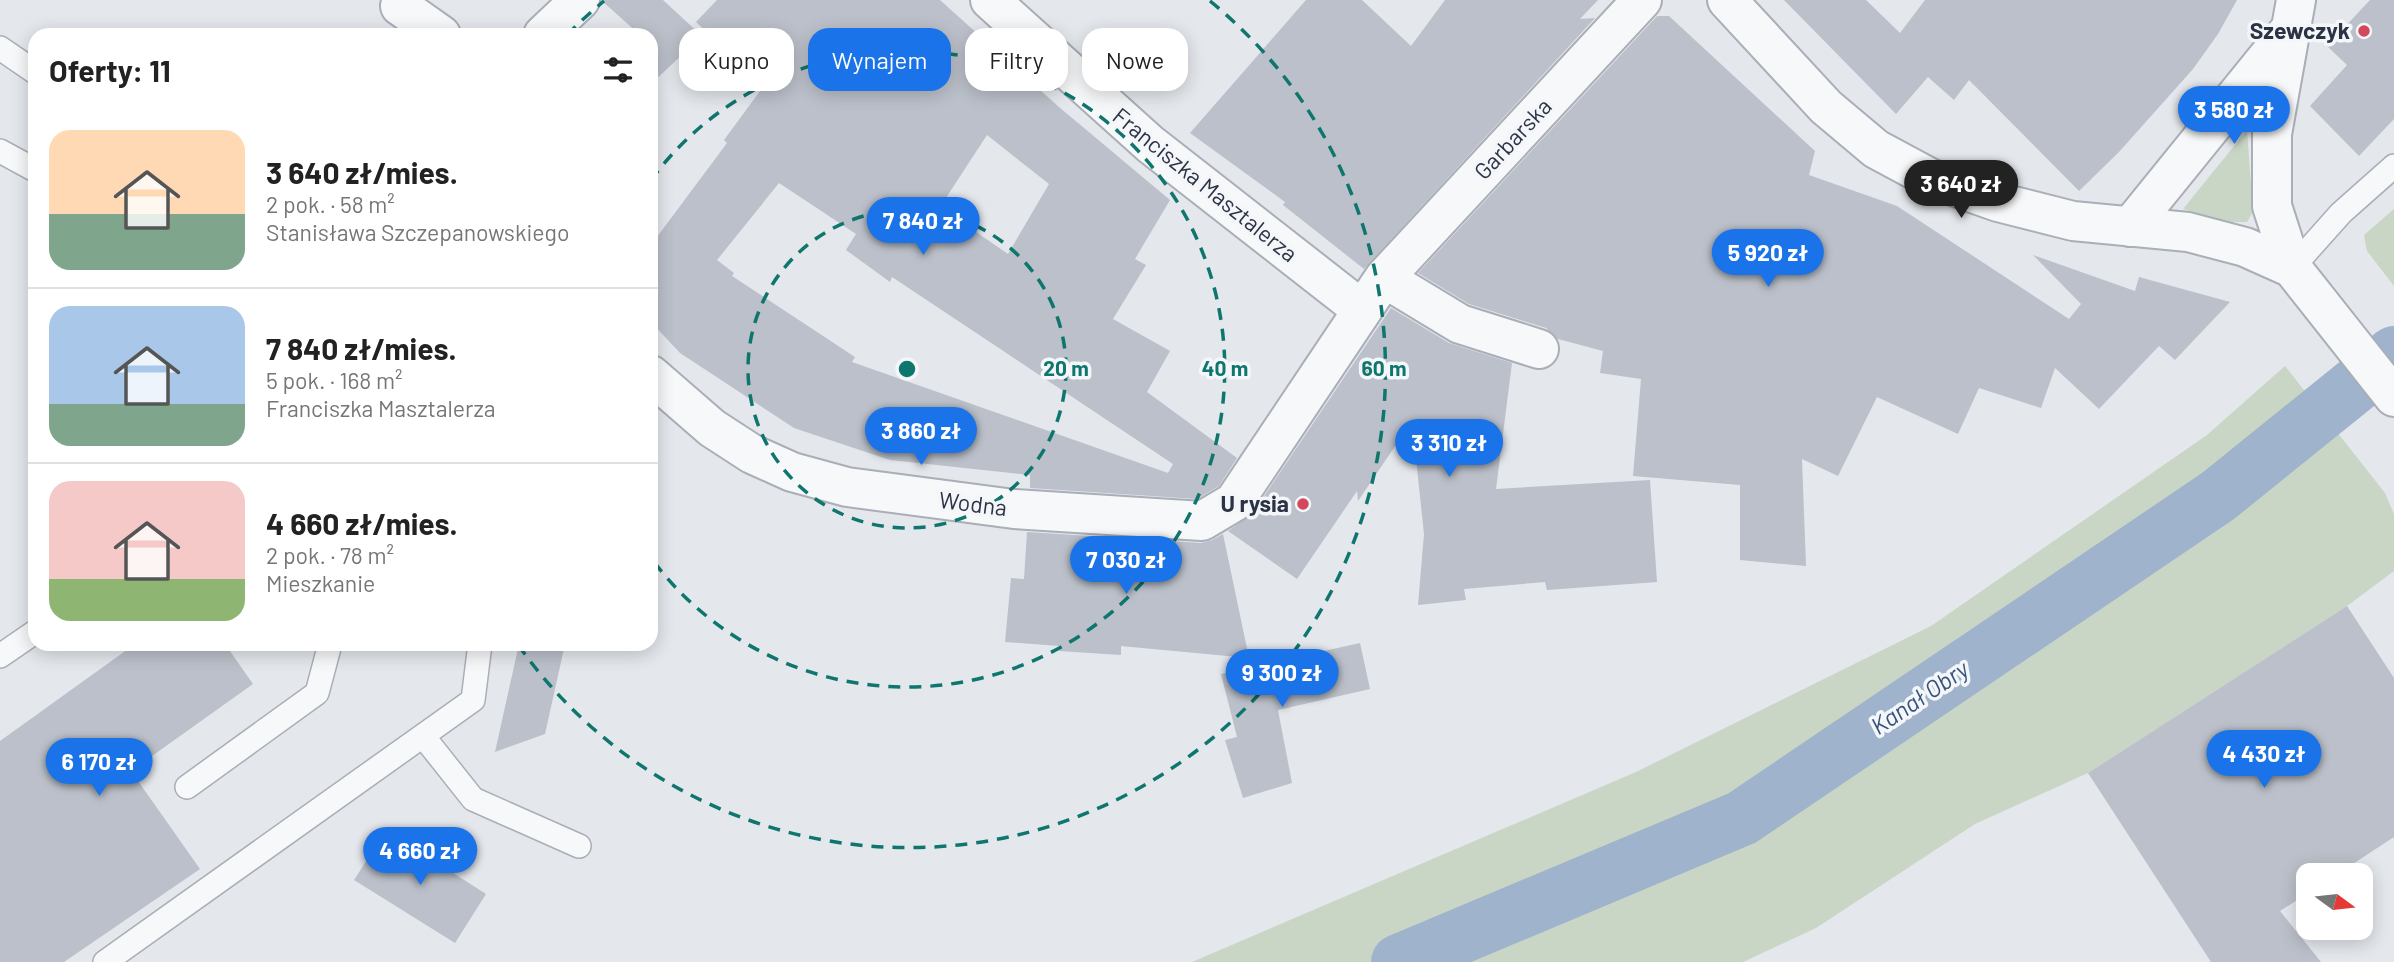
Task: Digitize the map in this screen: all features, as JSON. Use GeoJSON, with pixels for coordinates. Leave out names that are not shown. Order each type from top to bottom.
{"type":"FeatureCollection","features":[{"type":"Feature","properties":{"kind":"street"},"geometry":{"type":"LineString","coordinates":[[550,28],[580,0]]}},
{"type":"Feature","properties":{"kind":"street","name":"Franciszka Masztalerza"},"geometry":{"type":"LineString","coordinates":[[990,0],[1150,145],[1361,309]]}},
{"type":"Feature","properties":{"kind":"street","name":"Garbarska"},"geometry":{"type":"LineString","coordinates":[[1202,521],[1234,502],[1384,278],[1642,0]]}},
{"type":"Feature","properties":{"kind":"street"},"geometry":{"type":"LineString","coordinates":[[1727,0],[1826,107],[1875,149],[1930,178],[1998,202],[2073,221],[2188,232],[2245,247],[2302,280]]}},
{"type":"Feature","properties":{"kind":"street"},"geometry":{"type":"LineString","coordinates":[[2130,227],[2293,14],[2317,0]]}},
{"type":"Feature","properties":{"kind":"street"},"geometry":{"type":"LineString","coordinates":[[400,14],[427,28]]}},
{"type":"Feature","properties":{"kind":"street"},"geometry":{"type":"LineString","coordinates":[[2293,14],[2272,134],[2272,206],[2302,280],[2394,397]]}},
{"type":"Feature","properties":{"kind":"street"},"geometry":{"type":"LineString","coordinates":[[1384,278],[1461,324],[1539,349]]}},
{"type":"Feature","properties":{"kind":"street","name":"Wodna"},"geometry":{"type":"LineString","coordinates":[[658,381],[712,428],[752,454],[792,472],[847,487],[1014,509],[1202,521]]}},
{"type":"Feature","properties":{"kind":"lane"},"geometry":{"type":"LineString","coordinates":[[0,48],[28,67]]}},
{"type":"Feature","properties":{"kind":"lane"},"geometry":{"type":"LineString","coordinates":[[0,150],[28,166]]}},
{"type":"Feature","properties":{"kind":"lane"},"geometry":{"type":"LineString","coordinates":[[2302,280],[2341,213],[2394,166]]}},
{"type":"Feature","properties":{"kind":"lane"},"geometry":{"type":"LineString","coordinates":[[0,656],[28,637]]}},
{"type":"Feature","properties":{"kind":"lane"},"geometry":{"type":"LineString","coordinates":[[187,787],[317,693],[328,651]]}},
{"type":"Feature","properties":{"kind":"lane"},"geometry":{"type":"LineString","coordinates":[[106,962],[473,700],[477,651]]}},
{"type":"Feature","properties":{"kind":"lane"},"geometry":{"type":"LineString","coordinates":[[423,736],[472,799],[579,846]]}},
{"type":"Feature","properties":{"kind":"green space"},"geometry":{"type":"Polygon","coordinates":[[[2247,130],[2253,212],[2247,222],[2230,222],[2183,209],[2247,130]]]}},
{"type":"Feature","properties":{"kind":"green space"},"geometry":{"type":"Polygon","coordinates":[[[2394,209],[2394,286],[2367,251],[2364,235],[2394,209]]]}},
{"type":"Feature","properties":{"kind":"green space"},"geometry":{"type":"Polygon","coordinates":[[[2285,366],[2385,493],[2394,514],[2394,571],[2347,606],[2088,773],[1975,824],[1816,928],[1743,962],[1192,962],[1636,772],[1931,626],[2207,435],[2285,366]]]}},
{"type":"Feature","properties":{"kind":"building"},"geometry":{"type":"Polygon","coordinates":[[[601,0],[663,0],[693,28],[679,28],[679,58],[658,77],[658,28],[632,28],[601,0]]]}},
{"type":"Feature","properties":{"kind":"building"},"geometry":{"type":"Polygon","coordinates":[[[717,0],[940,0],[971,28],[965,28],[965,91],[1041,91],[1170,200],[1135,259],[1146,265],[1113,319],[1170,351],[1147,392],[1237,458],[1219,486],[1197,499],[1030,488],[1030,475],[890,460],[794,428],[680,353],[658,329],[658,236],[727,143],[724,140],[760,91],[794,91],[794,28],[702,28],[696,22],[717,0]],[[987,135],[940,207],[1008,254],[1049,184],[987,135]],[[779,183],[717,260],[734,273],[732,276],[855,357],[852,362],[1168,473],[1173,464],[892,277],[890,282],[846,250],[856,234],[779,183]]]}},
{"type":"Feature","properties":{"kind":"building"},"geometry":{"type":"Polygon","coordinates":[[[1306,0],[1362,0],[1411,46],[1445,0],[1598,0],[1580,19],[1595,18],[1364,269],[1283,205],[1285,202],[1190,133],[1306,0]]]}},
{"type":"Feature","properties":{"kind":"building"},"geometry":{"type":"Polygon","coordinates":[[[1784,0],[1866,0],[1900,33],[1925,0],[2237,0],[2218,34],[2193,69],[2119,152],[2079,191],[1969,80],[1954,100],[1928,77],[1896,114],[1784,0]]]}},
{"type":"Feature","properties":{"kind":"building"},"geometry":{"type":"Polygon","coordinates":[[[2370,0],[2394,0],[2394,119],[2359,156],[2310,106],[2347,65],[2327,46],[2370,0]]]}},
{"type":"Feature","properties":{"kind":"building"},"geometry":{"type":"Polygon","coordinates":[[[1657,16],[1669,16],[1815,151],[1809,175],[1897,206],[2069,319],[2081,304],[2033,255],[2135,291],[2139,277],[2230,302],[2175,360],[2159,346],[2099,409],[2055,368],[2041,408],[1979,388],[1958,434],[1877,397],[1838,476],[1802,459],[1806,566],[1740,560],[1740,485],[1633,476],[1641,379],[1600,373],[1603,351],[1558,339],[1546,328],[1469,304],[1418,273],[1657,16]]]}},
{"type":"Feature","properties":{"kind":"building"},"geometry":{"type":"Polygon","coordinates":[[[1391,308],[1449,343],[1512,363],[1496,489],[1650,480],[1657,582],[1547,590],[1545,582],[1464,589],[1466,600],[1418,605],[1424,534],[1412,421],[1358,501],[1357,491],[1297,579],[1228,531],[1252,514],[1391,308]]]}},
{"type":"Feature","properties":{"kind":"building"},"geometry":{"type":"Polygon","coordinates":[[[1027,532],[1201,543],[1223,534],[1249,658],[1121,646],[1121,655],[1059,651],[1059,646],[1005,642],[1011,578],[1024,579],[1027,532]]]}},
{"type":"Feature","properties":{"kind":"building"},"geometry":{"type":"Polygon","coordinates":[[[2347,606],[2394,678],[2394,837],[2354,863],[2296,863],[2296,901],[2280,911],[2296,931],[2296,940],[2303,940],[2321,962],[2211,962],[2088,773],[2347,606]]]}},
{"type":"Feature","properties":{"kind":"building"},"geometry":{"type":"Polygon","coordinates":[[[1360,643],[1370,689],[1278,710],[1292,783],[1243,798],[1225,740],[1237,737],[1221,674],[1360,643]]]}},
{"type":"Feature","properties":{"kind":"building"},"geometry":{"type":"Polygon","coordinates":[[[125,651],[230,651],[253,684],[131,771],[200,869],[64,962],[0,962],[0,741],[125,651]]]}},
{"type":"Feature","properties":{"kind":"building"},"geometry":{"type":"Polygon","coordinates":[[[517,651],[563,651],[545,734],[495,752],[517,651]]]}},
{"type":"Feature","properties":{"kind":"building"},"geometry":{"type":"Polygon","coordinates":[[[386,830],[486,894],[455,943],[354,880],[386,830]]]}},
{"type":"Feature","properties":{"kind":"waterway","name":"Kanał Obry"},"geometry":{"type":"LineString","coordinates":[[1399,962],[1742,818],[2218,496],[2394,354]]}},
{"type":"Feature","properties":{"kind":"place","name":"Szewczyk"},"geometry":{"type":"Point","coordinates":[2364,31]}},
{"type":"Feature","properties":{"kind":"place","name":"U rysia"},"geometry":{"type":"Point","coordinates":[1303,504]}}]}
